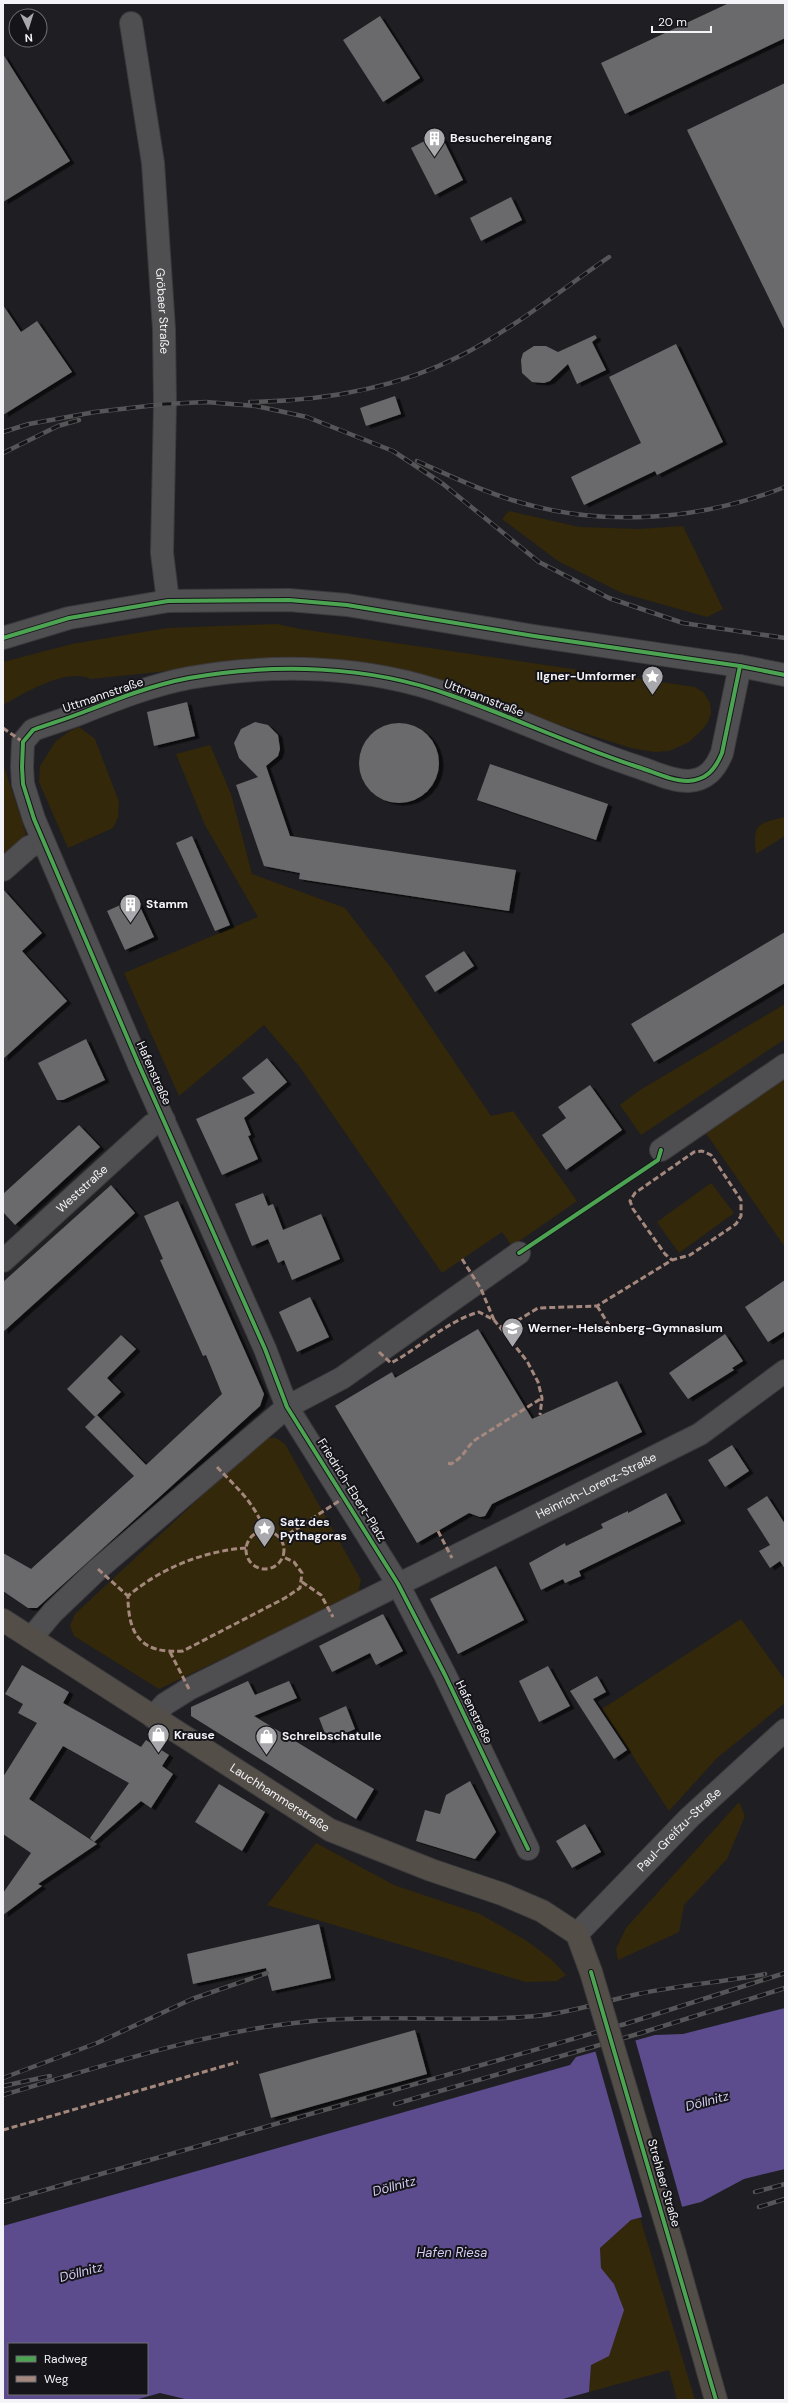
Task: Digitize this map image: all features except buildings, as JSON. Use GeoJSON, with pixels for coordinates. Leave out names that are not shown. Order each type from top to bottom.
{"type":"FeatureCollection","features":[{"type":"Feature","properties":{"kind":"main road","name":"Lauchhammerstraße"},"geometry":{"type":"LineString","coordinates":[[3,1620],[330,1830],[424,1867],[509,1897],[542,1911],[577,1934]]}},
{"type":"Feature","properties":{"kind":"main road","name":"Strehlaer Straße"},"geometry":{"type":"LineString","coordinates":[[577,1934],[591,1972],[675,2254],[716,2400]]}},
{"type":"Feature","properties":{"kind":"street","name":"Gröbaer Straße"},"geometry":{"type":"LineString","coordinates":[[131,23],[153,164],[163,321],[165,404],[162,553],[168,601]]}},
{"type":"Feature","properties":{"kind":"street"},"geometry":{"type":"LineString","coordinates":[[3,638],[68,618],[168,601],[290,600],[347,605],[541,637],[785,674]]}},
{"type":"Feature","properties":{"kind":"street","name":"Uttmannstraße"},"geometry":{"type":"LineString","coordinates":[[23,742],[33,730],[51,723],[127,695],[189,678],[284,669],[335,671],[384,677],[449,694],[627,764],[686,781],[704,777],[717,765],[722,753],[740,666]]}},
{"type":"Feature","properties":{"kind":"street","name":"Hafenstraße"},"geometry":{"type":"LineString","coordinates":[[23,742],[23,784],[43,841],[264,1350],[287,1407]]}},
{"type":"Feature","properties":{"kind":"street"},"geometry":{"type":"LineString","coordinates":[[3,870],[29,847],[43,841]]}},
{"type":"Feature","properties":{"kind":"street"},"geometry":{"type":"LineString","coordinates":[[661,1150],[785,1065]]}},
{"type":"Feature","properties":{"kind":"street","name":"Weststraße"},"geometry":{"type":"LineString","coordinates":[[3,1261],[152,1125],[164,1120]]}},
{"type":"Feature","properties":{"kind":"street"},"geometry":{"type":"LineString","coordinates":[[31,1638],[53,1612],[98,1569],[287,1407],[342,1378],[519,1253]]}},
{"type":"Feature","properties":{"kind":"street","name":"Heinrich-Lorenz-Straße"},"geometry":{"type":"LineString","coordinates":[[398,1584],[700,1434],[785,1371]]}},
{"type":"Feature","properties":{"kind":"street","name":"Friedrich-Ebert-Platz"},"geometry":{"type":"LineString","coordinates":[[287,1407],[398,1584]]}},
{"type":"Feature","properties":{"kind":"street"},"geometry":{"type":"LineString","coordinates":[[153,1717],[165,1704],[189,1689],[398,1584]]}},
{"type":"Feature","properties":{"kind":"street","name":"Hafenstraße"},"geometry":{"type":"LineString","coordinates":[[398,1584],[445,1675],[528,1849]]}},
{"type":"Feature","properties":{"kind":"street","name":"Paul-Greifzu-Straße"},"geometry":{"type":"LineString","coordinates":[[577,1934],[689,1818],[785,1730]]}},
{"type":"Feature","properties":{"kind":"shaded area"},"geometry":{"type":"Polygon","coordinates":[[[509,511],[579,527],[639,529],[683,526],[723,609],[707,617],[622,593],[558,561],[502,519],[509,511]]]}},
{"type":"Feature","properties":{"kind":"shaded area"},"geometry":{"type":"Polygon","coordinates":[[[277,624],[300,629],[695,687],[704,693],[710,703],[711,713],[708,722],[703,729],[689,742],[669,751],[654,752],[631,748],[528,715],[461,690],[196,668],[91,679],[81,676],[70,676],[34,688],[3,705],[3,662],[72,644],[167,628],[277,624]]]}},
{"type":"Feature","properties":{"kind":"shaded area"},"geometry":{"type":"Polygon","coordinates":[[[79,727],[95,739],[119,802],[118,817],[113,828],[68,848],[39,782],[40,766],[56,741],[70,731],[79,727]]]}},
{"type":"Feature","properties":{"kind":"shaded area"},"geometry":{"type":"Polygon","coordinates":[[[210,745],[231,794],[252,874],[345,908],[391,968],[491,1116],[513,1111],[577,1201],[512,1246],[502,1232],[442,1273],[300,1067],[264,1025],[179,1096],[124,973],[258,917],[205,825],[176,754],[210,745]]]}},
{"type":"Feature","properties":{"kind":"shaded area"},"geometry":{"type":"Polygon","coordinates":[[[3,764],[26,833],[20,845],[3,856],[3,764]]]}},
{"type":"Feature","properties":{"kind":"shaded area"},"geometry":{"type":"Polygon","coordinates":[[[785,817],[785,836],[756,854],[755,837],[758,827],[762,824],[785,817]]]}},
{"type":"Feature","properties":{"kind":"shaded area"},"geometry":{"type":"Polygon","coordinates":[[[785,1004],[785,1039],[641,1135],[620,1105],[640,1090],[785,1004]]]}},
{"type":"Feature","properties":{"kind":"shaded area"},"geometry":{"type":"Polygon","coordinates":[[[785,1075],[785,1247],[705,1132],[785,1075]]]}},
{"type":"Feature","properties":{"kind":"shaded area"},"geometry":{"type":"Polygon","coordinates":[[[711,1183],[734,1213],[679,1253],[657,1222],[711,1183]]]}},
{"type":"Feature","properties":{"kind":"shaded area"},"geometry":{"type":"Polygon","coordinates":[[[264,1438],[276,1438],[285,1444],[361,1580],[358,1594],[159,1689],[74,1636],[70,1626],[75,1614],[264,1438]]]}},
{"type":"Feature","properties":{"kind":"shaded area"},"geometry":{"type":"Polygon","coordinates":[[[741,1619],[785,1680],[785,1703],[717,1758],[669,1811],[602,1709],[741,1619]]]}},
{"type":"Feature","properties":{"kind":"shaded area"},"geometry":{"type":"Polygon","coordinates":[[[739,1802],[745,1816],[727,1859],[684,1905],[679,1932],[618,1960],[616,1949],[626,1928],[739,1802]]]}},
{"type":"Feature","properties":{"kind":"shaded area"},"geometry":{"type":"Polygon","coordinates":[[[316,1843],[394,1885],[480,1914],[527,1941],[551,1959],[566,1975],[557,1981],[526,1982],[267,1905],[316,1843]]]}},
{"type":"Feature","properties":{"kind":"shaded area"},"geometry":{"type":"Polygon","coordinates":[[[640,2218],[695,2400],[677,2400],[669,2370],[589,2392],[591,2365],[614,2284],[601,2268],[600,2248],[631,2220],[640,2218]]]}},
{"type":"Feature","properties":{"kind":"water","name":"Hafen Riesa"},"geometry":{"type":"Polygon","coordinates":[[[785,2008],[785,2169],[744,2179],[701,2202],[631,2220],[600,2248],[601,2268],[614,2284],[624,2310],[609,2356],[591,2365],[589,2392],[559,2400],[189,2400],[160,2393],[135,2400],[3,2400],[3,2226],[570,2065],[576,2057],[655,2035],[683,2034],[785,2008]]]}},
{"type":"Feature","properties":{"kind":"pier"},"geometry":{"type":"Polygon","coordinates":[[[635,2039],[683,2210],[643,2220],[595,2050],[635,2039]]]}},
{"type":"Feature","properties":{"kind":"railway"},"geometry":{"type":"LineString","coordinates":[[250,402],[304,399],[358,391],[410,377],[435,367],[460,356],[499,334],[609,257]]}},
{"type":"Feature","properties":{"kind":"railway"},"geometry":{"type":"LineString","coordinates":[[3,432],[29,424],[95,412],[165,404],[206,402],[256,406],[307,417],[393,451],[443,484],[539,562],[609,598],[683,623],[785,638]]}},
{"type":"Feature","properties":{"kind":"railway"},"geometry":{"type":"LineString","coordinates":[[3,453],[58,426],[79,420]]}},
{"type":"Feature","properties":{"kind":"railway"},"geometry":{"type":"LineString","coordinates":[[417,461],[476,487],[512,500],[545,509],[580,515],[649,517],[684,513],[718,507],[785,487]]}},
{"type":"Feature","properties":{"kind":"railway"},"geometry":{"type":"LineString","coordinates":[[3,2078],[97,2043],[192,1999],[267,1973]]}},
{"type":"Feature","properties":{"kind":"railway"},"geometry":{"type":"LineString","coordinates":[[3,2202],[625,2024],[785,1973]]}},
{"type":"Feature","properties":{"kind":"railway"},"geometry":{"type":"LineString","coordinates":[[3,2095],[157,2050],[235,2032],[313,2021],[341,2019],[480,2019],[536,2016],[575,2010],[654,1991],[765,1974]]}},
{"type":"Feature","properties":{"kind":"railway"},"geometry":{"type":"LineString","coordinates":[[395,2104],[641,2033],[785,1988]]}},
{"type":"Feature","properties":{"kind":"railway"},"geometry":{"type":"LineString","coordinates":[[3,2086],[50,2076]]}},
{"type":"Feature","properties":{"kind":"railway"},"geometry":{"type":"LineString","coordinates":[[755,2192],[785,2184]]}},
{"type":"Feature","properties":{"kind":"railway"},"geometry":{"type":"LineString","coordinates":[[759,2207],[785,2199]]}},
{"type":"Feature","properties":{"kind":"marked path"},"geometry":{"type":"LineString","coordinates":[[3,728],[23,742]]}},
{"type":"Feature","properties":{"kind":"marked path"},"geometry":{"type":"LineString","coordinates":[[500,1327],[515,1322],[538,1308],[597,1306],[672,1260],[690,1255],[736,1224],[741,1216],[741,1200],[711,1155],[702,1151],[694,1152],[635,1193],[630,1201],[633,1209],[665,1254],[672,1260]]}},
{"type":"Feature","properties":{"kind":"marked path"},"geometry":{"type":"LineString","coordinates":[[462,1259],[481,1289],[494,1320]]}},
{"type":"Feature","properties":{"kind":"marked path"},"geometry":{"type":"LineString","coordinates":[[597,1306],[609,1325]]}},
{"type":"Feature","properties":{"kind":"marked path"},"geometry":{"type":"LineString","coordinates":[[379,1352],[391,1363],[445,1328],[467,1316],[479,1312],[494,1320],[527,1361],[538,1382],[542,1398],[540,1415]]}},
{"type":"Feature","properties":{"kind":"marked path"},"geometry":{"type":"LineString","coordinates":[[448,1463],[451,1464],[462,1456],[475,1440],[542,1398]]}},
{"type":"Feature","properties":{"kind":"marked path"},"geometry":{"type":"LineString","coordinates":[[217,1467],[251,1504],[261,1522],[264,1531]]}},
{"type":"Feature","properties":{"kind":"marked path"},"geometry":{"type":"LineString","coordinates":[[281,1539],[345,1497]]}},
{"type":"Feature","properties":{"kind":"marked path"},"geometry":{"type":"LineString","coordinates":[[261,1531],[269,1531],[279,1536],[283,1543],[284,1550],[283,1557],[279,1564],[269,1569],[261,1569],[251,1564],[249,1561],[246,1554],[246,1546],[251,1536],[254,1534],[261,1531]]}},
{"type":"Feature","properties":{"kind":"marked path"},"geometry":{"type":"LineString","coordinates":[[438,1531],[452,1558]]}},
{"type":"Feature","properties":{"kind":"marked path"},"geometry":{"type":"LineString","coordinates":[[246,1548],[198,1557],[168,1569],[154,1577],[128,1596],[131,1622],[140,1640],[157,1649],[183,1651],[285,1598],[300,1588],[302,1573],[294,1562],[283,1557]]}},
{"type":"Feature","properties":{"kind":"marked path"},"geometry":{"type":"LineString","coordinates":[[98,1569],[128,1596]]}},
{"type":"Feature","properties":{"kind":"marked path"},"geometry":{"type":"LineString","coordinates":[[302,1582],[321,1595],[333,1617]]}},
{"type":"Feature","properties":{"kind":"marked path"},"geometry":{"type":"LineString","coordinates":[[170,1652],[189,1689]]}},
{"type":"Feature","properties":{"kind":"marked path"},"geometry":{"type":"LineString","coordinates":[[3,2130],[238,2062]]}},
{"type":"Feature","properties":{"kind":"cycle path"},"geometry":{"type":"LineString","coordinates":[[3,638],[69,618],[168,601],[289,600],[347,605],[534,636],[740,666],[785,675]]}},
{"type":"Feature","properties":{"kind":"cycle path"},"geometry":{"type":"LineString","coordinates":[[528,1849],[445,1675],[398,1584],[287,1407],[265,1349],[139,1065],[34,819],[23,784],[23,742],[33,730],[162,684],[221,673],[254,670],[321,670],[354,672],[419,685],[474,704],[614,759],[669,778],[688,781],[700,779],[709,773],[722,753],[740,666]]}},
{"type":"Feature","properties":{"kind":"cycle path"},"geometry":{"type":"LineString","coordinates":[[519,1253],[658,1160],[661,1150]]}},
{"type":"Feature","properties":{"kind":"cycle path"},"geometry":{"type":"LineString","coordinates":[[591,1972],[716,2400]]}},
{"type":"Feature","properties":{"kind":"place","name":"Besuchereingang"},"geometry":{"type":"Point","coordinates":[434,158]}},
{"type":"Feature","properties":{"kind":"place","name":"Ilgner-Umformer"},"geometry":{"type":"Point","coordinates":[652,696]}},
{"type":"Feature","properties":{"kind":"place","name":"Stamm"},"geometry":{"type":"Point","coordinates":[131,924]}},
{"type":"Feature","properties":{"kind":"place","name":"Werner-Heisenberg-Gymnasium"},"geometry":{"type":"Point","coordinates":[513,1348]}},
{"type":"Feature","properties":{"kind":"place","name":"Satz des Pythagoras"},"geometry":{"type":"Point","coordinates":[265,1548]}},
{"type":"Feature","properties":{"kind":"place","name":"Krause"},"geometry":{"type":"Point","coordinates":[158,1754]}},
{"type":"Feature","properties":{"kind":"place","name":"Schreibschatulle"},"geometry":{"type":"Point","coordinates":[266,1756]}},
{"type":"Feature","properties":{"kind":"water label","name":"Döllnitz"},"geometry":{"type":"Point","coordinates":[707,2101]}},
{"type":"Feature","properties":{"kind":"water label","name":"Döllnitz"},"geometry":{"type":"Point","coordinates":[394,2186]}},
{"type":"Feature","properties":{"kind":"water label","name":"Döllnitz"},"geometry":{"type":"Point","coordinates":[81,2272]}}]}
